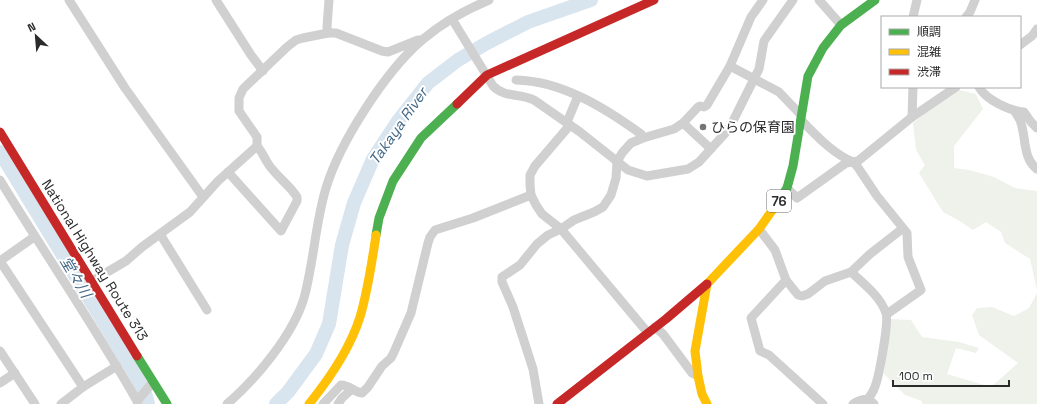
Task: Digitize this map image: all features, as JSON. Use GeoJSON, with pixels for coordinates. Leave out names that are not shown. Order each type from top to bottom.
{"type":"FeatureCollection","features":[{"type":"Feature","properties":{"kind":"main road"},"geometry":{"type":"LineString","coordinates":[[309,404],[328,380],[346,349],[360,317],[372,262],[379,218],[393,181],[421,138],[486,74],[571,38],[654,0]]}},
{"type":"Feature","properties":{"kind":"main road","name":"76"},"geometry":{"type":"LineString","coordinates":[[707,284],[759,229],[787,188],[793,166],[808,76],[823,48],[841,25],[875,0]]}},
{"type":"Feature","properties":{"kind":"main road","name":"National Highway Route 313"},"geometry":{"type":"LineString","coordinates":[[0,131],[92,281],[151,385],[167,404]]}},
{"type":"Feature","properties":{"kind":"main road"},"geometry":{"type":"LineString","coordinates":[[557,404],[652,330],[707,284]]}},
{"type":"Feature","properties":{"kind":"main road"},"geometry":{"type":"LineString","coordinates":[[707,284],[695,351],[702,394],[707,404]]}},
{"type":"Feature","properties":{"kind":"street"},"geometry":{"type":"LineString","coordinates":[[69,0],[125,88],[203,196]]}},
{"type":"Feature","properties":{"kind":"street"},"geometry":{"type":"LineString","coordinates":[[216,0],[263,71]]}},
{"type":"Feature","properties":{"kind":"street"},"geometry":{"type":"LineString","coordinates":[[328,33],[329,0]]}},
{"type":"Feature","properties":{"kind":"street"},"geometry":{"type":"LineString","coordinates":[[226,404],[241,391],[263,366],[279,345],[296,317],[306,288],[321,204],[326,186],[348,138],[379,90],[396,68],[422,40],[469,9],[489,0]]}},
{"type":"Feature","properties":{"kind":"street"},"geometry":{"type":"LineString","coordinates":[[539,404],[533,369],[513,307],[502,282],[502,277],[520,265],[537,244],[548,235],[561,229],[574,220],[603,207],[611,195],[616,178],[617,162],[622,153],[631,143],[668,131],[683,124],[698,107],[704,107],[707,105],[730,66],[750,17],[763,0]]}},
{"type":"Feature","properties":{"kind":"street"},"geometry":{"type":"LineString","coordinates":[[452,20],[493,86],[499,92],[529,97],[568,123],[628,170],[647,176],[688,169],[699,162],[729,129],[754,79],[761,59],[764,41],[793,0]]}},
{"type":"Feature","properties":{"kind":"street"},"geometry":{"type":"LineString","coordinates":[[819,0],[841,25]]}},
{"type":"Feature","properties":{"kind":"street"},"geometry":{"type":"LineString","coordinates":[[913,16],[917,0]]}},
{"type":"Feature","properties":{"kind":"street"},"geometry":{"type":"LineString","coordinates":[[967,16],[975,0]]}},
{"type":"Feature","properties":{"kind":"street"},"geometry":{"type":"LineString","coordinates":[[1021,44],[1032,36],[1037,29]]}},
{"type":"Feature","properties":{"kind":"street"},"geometry":{"type":"LineString","coordinates":[[228,172],[281,231],[297,201],[297,197],[269,166],[262,152],[257,146],[257,137],[239,111],[239,98],[243,89],[287,47],[296,40],[303,38],[336,33],[388,52],[418,40],[422,40]]}},
{"type":"Feature","properties":{"kind":"street"},"geometry":{"type":"LineString","coordinates":[[730,66],[778,92],[827,146],[844,158],[854,162],[877,196],[902,229],[907,233],[908,257],[921,290],[887,314]]}},
{"type":"Feature","properties":{"kind":"street"},"geometry":{"type":"LineString","coordinates":[[516,80],[532,80],[545,83],[578,96],[599,106],[618,118],[641,134],[643,138]]}},
{"type":"Feature","properties":{"kind":"street"},"geometry":{"type":"LineString","coordinates":[[912,88],[912,117]]}},
{"type":"Feature","properties":{"kind":"street"},"geometry":{"type":"LineString","coordinates":[[787,188],[797,198],[846,163],[858,161],[912,117],[955,88]]}},
{"type":"Feature","properties":{"kind":"street"},"geometry":{"type":"LineString","coordinates":[[980,88],[986,96],[1015,112],[1024,112],[1037,128]]}},
{"type":"Feature","properties":{"kind":"street"},"geometry":{"type":"LineString","coordinates":[[578,96],[568,123],[535,166],[530,175],[531,195],[542,214],[561,229],[652,330],[663,334],[692,373],[698,376]]}},
{"type":"Feature","properties":{"kind":"street"},"geometry":{"type":"LineString","coordinates":[[1015,112],[1021,123],[1027,154],[1032,165],[1037,169]]}},
{"type":"Feature","properties":{"kind":"street"},"geometry":{"type":"LineString","coordinates":[[683,124],[711,149]]}},
{"type":"Feature","properties":{"kind":"street"},"geometry":{"type":"LineString","coordinates":[[92,281],[126,261],[142,247],[190,212],[203,196],[257,146]]}},
{"type":"Feature","properties":{"kind":"street"},"geometry":{"type":"LineString","coordinates":[[0,180],[34,237],[139,400],[151,385]]}},
{"type":"Feature","properties":{"kind":"street"},"geometry":{"type":"LineString","coordinates":[[323,404],[341,385],[346,385],[356,392],[362,393],[368,387],[382,366],[391,358],[411,313],[423,270],[428,243],[435,230],[472,218],[531,195]]}},
{"type":"Feature","properties":{"kind":"street"},"geometry":{"type":"LineString","coordinates":[[759,229],[775,250],[786,280],[798,296],[802,296],[808,294],[826,281],[850,272],[902,229]]}},
{"type":"Feature","properties":{"kind":"street"},"geometry":{"type":"LineString","coordinates":[[160,234],[207,310]]}},
{"type":"Feature","properties":{"kind":"street"},"geometry":{"type":"LineString","coordinates":[[34,237],[0,261],[83,387]]}},
{"type":"Feature","properties":{"kind":"street"},"geometry":{"type":"LineString","coordinates":[[850,272],[874,293],[880,301],[887,314],[888,323],[878,376],[871,402],[858,401],[853,404]]}},
{"type":"Feature","properties":{"kind":"street"},"geometry":{"type":"LineString","coordinates":[[786,280],[751,318],[758,345],[760,351],[769,355],[823,404]]}},
{"type":"Feature","properties":{"kind":"street"},"geometry":{"type":"LineString","coordinates":[[0,351],[35,404]]}},
{"type":"Feature","properties":{"kind":"street"},"geometry":{"type":"LineString","coordinates":[[61,404],[83,387],[117,366]]}},
{"type":"Feature","properties":{"kind":"street"},"geometry":{"type":"LineString","coordinates":[[0,383],[14,373]]}},
{"type":"Feature","properties":{"kind":"street"},"geometry":{"type":"LineString","coordinates":[[338,404],[352,389]]}},
{"type":"Feature","properties":{"kind":"shaded area"},"geometry":{"type":"Polygon","coordinates":[[[955,89],[976,94],[983,109],[954,146],[954,168],[969,170],[994,177],[1015,188],[1037,191],[1037,290],[1030,259],[1005,243],[1001,232],[986,222],[973,230],[943,212],[919,173],[925,165],[916,150],[913,123],[955,89]]]}},
{"type":"Feature","properties":{"kind":"shaded area"},"geometry":{"type":"Polygon","coordinates":[[[1037,293],[1037,404],[922,404],[922,401],[905,395],[884,374],[891,319],[911,320],[922,337],[959,342],[979,348],[976,353],[956,348],[947,374],[991,387],[1018,363],[979,335],[972,315],[977,308],[992,307],[1014,316],[1029,308],[1037,293]]]}},
{"type":"Feature","properties":{"kind":"waterway","name":"Takaya River"},"geometry":{"type":"LineString","coordinates":[[276,404],[288,392],[316,354],[329,324],[342,245],[354,203],[373,159],[398,121],[428,83],[458,60],[528,22],[591,0]]}},
{"type":"Feature","properties":{"kind":"waterway","name":"堂々川"},"geometry":{"type":"LineString","coordinates":[[0,152],[136,375],[147,398],[148,404]]}},
{"type":"Feature","properties":{"kind":"traffic: fast"},"geometry":{"type":"LineString","coordinates":[[776,205],[787,188],[793,166],[808,76],[823,48],[841,25],[875,0]]}},
{"type":"Feature","properties":{"kind":"traffic: fast"},"geometry":{"type":"LineString","coordinates":[[376,235],[379,218],[393,181],[421,138],[457,104]]}},
{"type":"Feature","properties":{"kind":"traffic: fast"},"geometry":{"type":"LineString","coordinates":[[137,356],[167,404]]}},
{"type":"Feature","properties":{"kind":"traffic: slow"},"geometry":{"type":"LineString","coordinates":[[707,404],[702,394],[695,351],[707,284],[759,229],[776,205]]}},
{"type":"Feature","properties":{"kind":"traffic: slow"},"geometry":{"type":"LineString","coordinates":[[309,404],[339,363],[356,329],[365,297],[376,235]]}},
{"type":"Feature","properties":{"kind":"traffic: jam"},"geometry":{"type":"LineString","coordinates":[[457,104],[487,75],[654,0]]}},
{"type":"Feature","properties":{"kind":"traffic: jam"},"geometry":{"type":"LineString","coordinates":[[0,132],[137,356]]}},
{"type":"Feature","properties":{"kind":"traffic: jam"},"geometry":{"type":"LineString","coordinates":[[557,404],[666,319],[707,284]]}},
{"type":"Feature","properties":{"kind":"place","name":"ひらの保育園"},"geometry":{"type":"Point","coordinates":[703,127]}}]}
